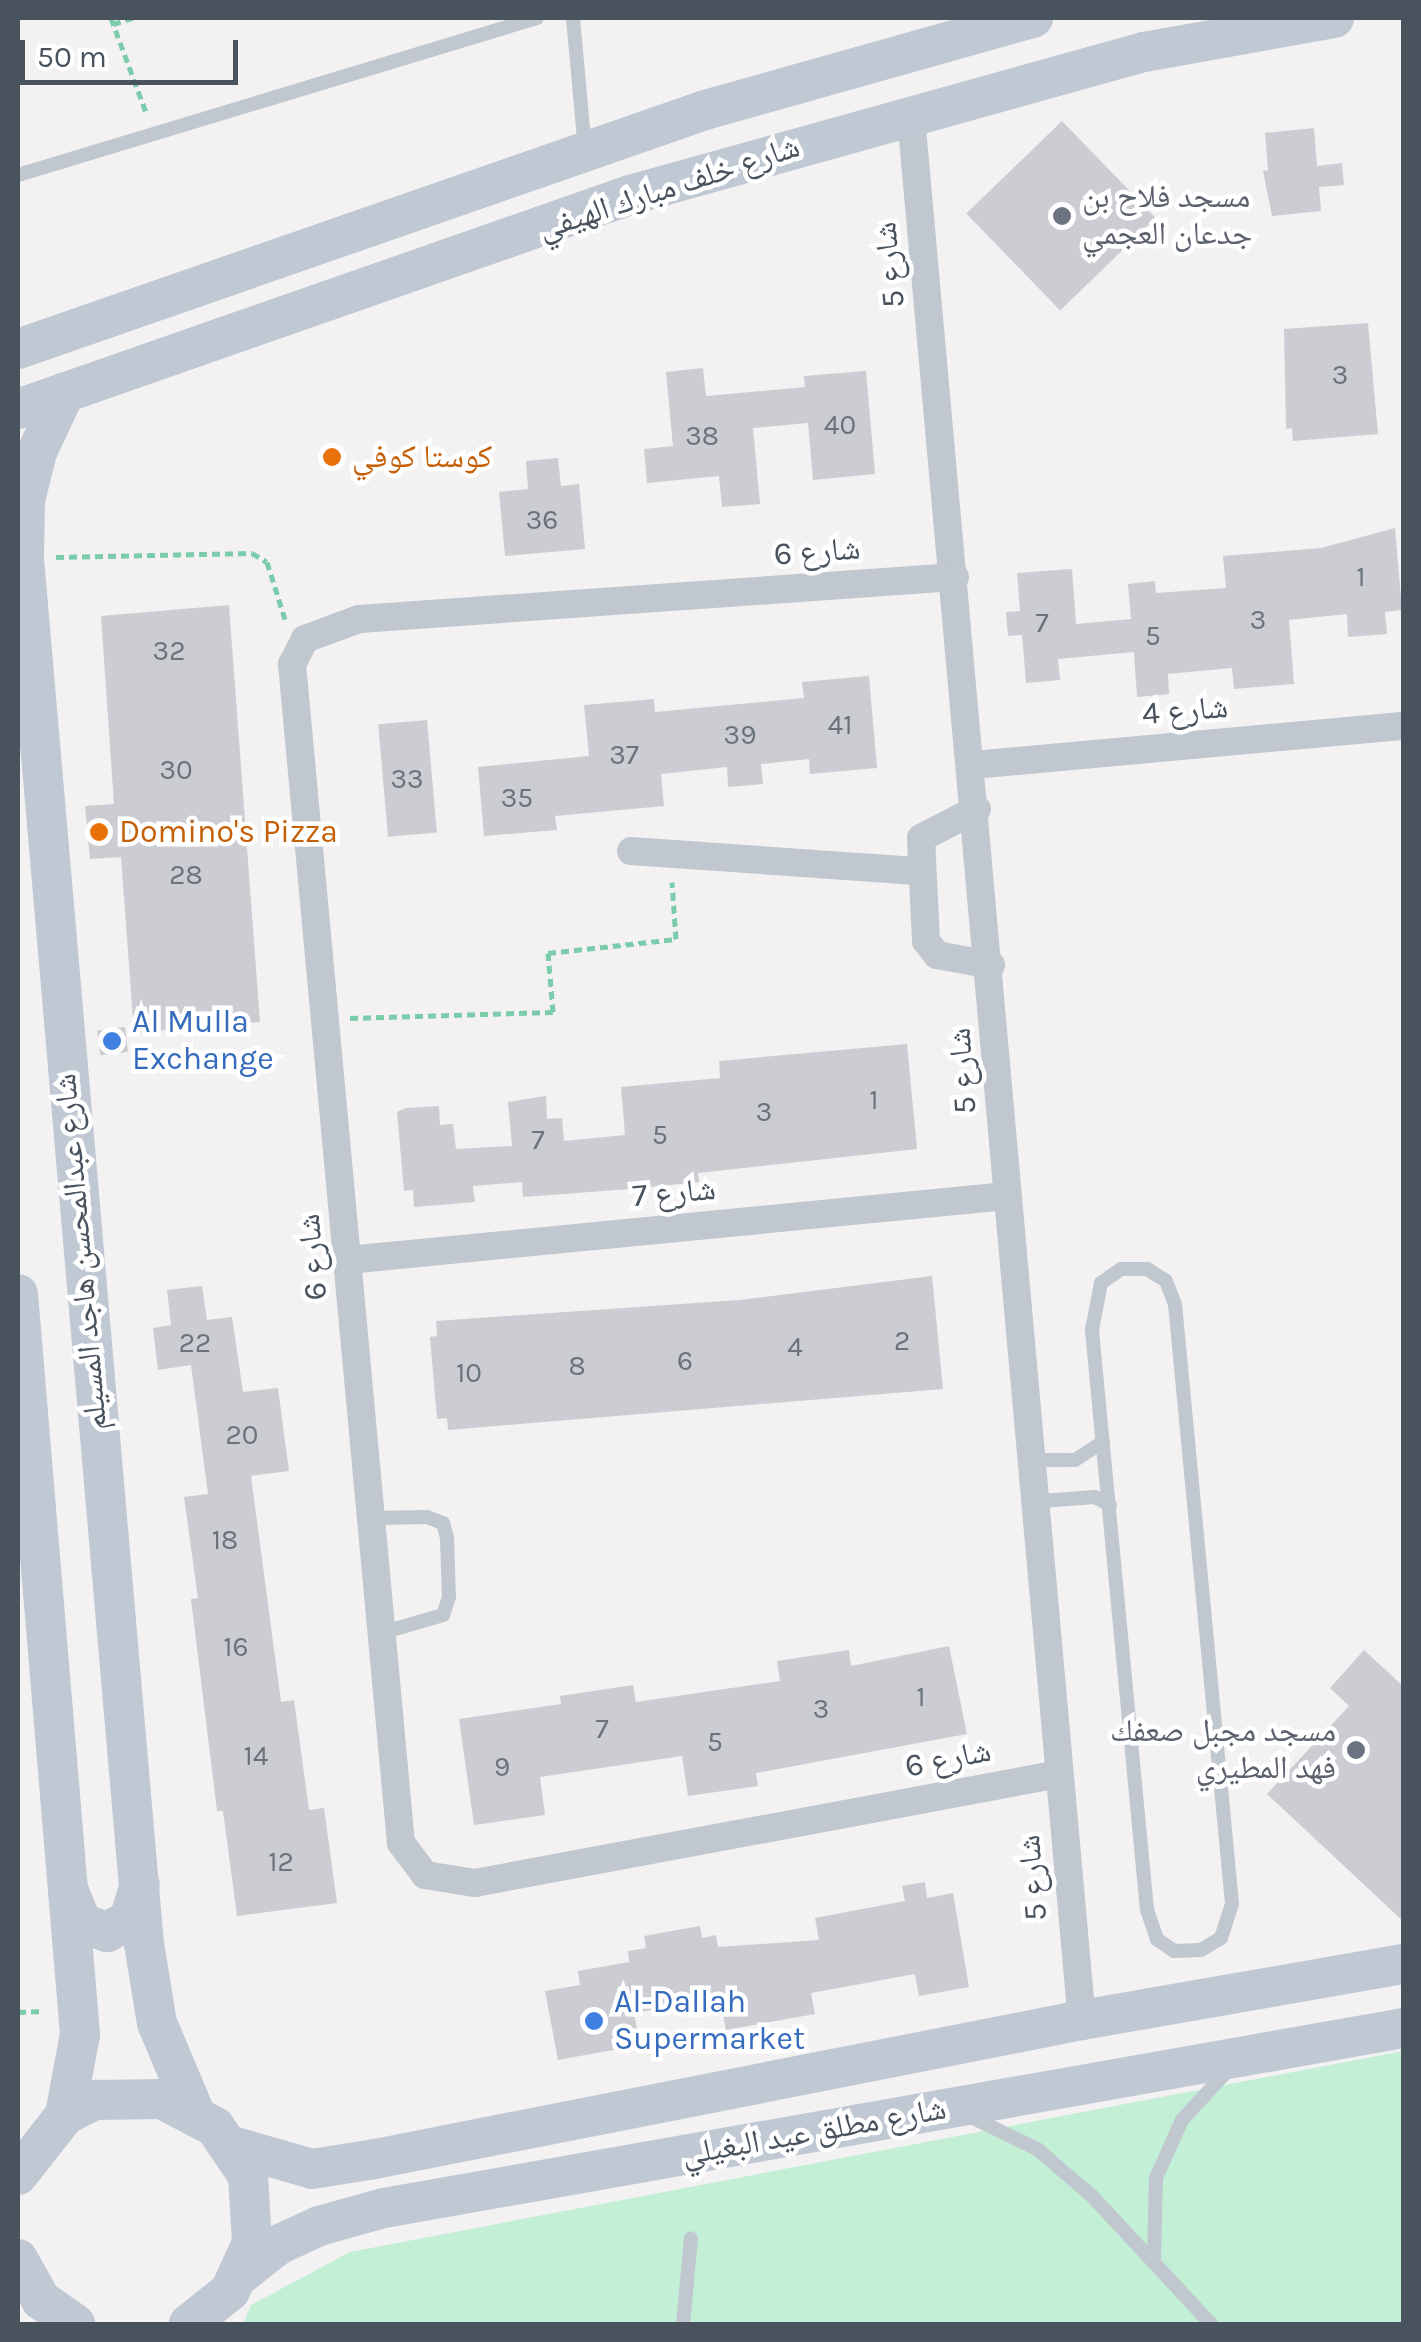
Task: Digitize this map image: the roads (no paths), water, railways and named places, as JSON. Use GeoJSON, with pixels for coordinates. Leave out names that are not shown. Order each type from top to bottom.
{"type":"FeatureCollection","features":[{"type":"Feature","properties":{"kind":"street","name":"شارع خلف مبارك الهيفي"},"geometry":{"type":"LineString","coordinates":[[18,349],[585,150],[859,63],[1033,18]]}},
{"type":"Feature","properties":{"kind":"street","name":"شارع خلف مبارك الهيفي"},"geometry":{"type":"LineString","coordinates":[[18,409],[398,280],[630,194],[1144,52],[1334,18]]}},
{"type":"Feature","properties":{"kind":"street","name":"شارع 5"},"geometry":{"type":"LineString","coordinates":[[911,117],[991,965],[1006,1196],[1040,1501],[1059,1774],[1082,2020]]}},
{"type":"Feature","properties":{"kind":"street"},"geometry":{"type":"LineString","coordinates":[[454,198],[448,228],[455,240],[481,250]]}},
{"type":"Feature","properties":{"kind":"street"},"geometry":{"type":"LineString","coordinates":[[371,226],[386,226],[407,242],[407,269],[398,280]]}},
{"type":"Feature","properties":{"kind":"street","name":"شارع عبدالمحسن هاجد المسيلم"},"geometry":{"type":"LineString","coordinates":[[65,392],[37,452],[25,500],[25,652],[150,1996],[194,2112]]}},
{"type":"Feature","properties":{"kind":"street","name":"شارع 6"},"geometry":{"type":"LineString","coordinates":[[955,577],[360,619],[305,639],[292,664],[385,1632],[401,1843],[426,1875],[475,1883],[1059,1774]]}},
{"type":"Feature","properties":{"kind":"street","name":"شارع 4"},"geometry":{"type":"LineString","coordinates":[[973,765],[1404,726]]}},
{"type":"Feature","properties":{"kind":"street"},"geometry":{"type":"LineString","coordinates":[[977,809],[922,838],[920,870],[930,950],[991,965]]}},
{"type":"Feature","properties":{"kind":"street"},"geometry":{"type":"LineString","coordinates":[[631,851],[920,870]]}},
{"type":"Feature","properties":{"kind":"street","name":"شارع 7"},"geometry":{"type":"LineString","coordinates":[[348,1260],[1006,1196]]}},
{"type":"Feature","properties":{"kind":"street","name":"شارع عبدالمحسن هاجد المسيلم"},"geometry":{"type":"LineString","coordinates":[[18,1294],[80,2034],[65,2115]]}},
{"type":"Feature","properties":{"kind":"street"},"geometry":{"type":"LineString","coordinates":[[66,1880],[82,1923],[107,1932],[130,1920],[140,1884]]}},
{"type":"Feature","properties":{"kind":"street","name":"شارع مطلق عيد البغيلي"},"geometry":{"type":"LineString","coordinates":[[232,2146],[312,2168],[359,2162],[1082,2020],[1404,1964]]}},
{"type":"Feature","properties":{"kind":"street","name":"شارع مطلق عيد البغيلي"},"geometry":{"type":"LineString","coordinates":[[214,2307],[278,2245],[319,2226],[384,2208],[1404,2028]]}},
{"type":"Feature","properties":{"kind":"street"},"geometry":{"type":"LineString","coordinates":[[20,2164],[65,2115],[128,2095],[194,2112],[232,2146],[254,2210],[214,2307]]}},
{"type":"Feature","properties":{"kind":"street"},"geometry":{"type":"LineString","coordinates":[[18,2258],[54,2313]]}},
{"type":"Feature","properties":{"kind":"lane"},"geometry":{"type":"LineString","coordinates":[[18,174],[536,18]]}},
{"type":"Feature","properties":{"kind":"lane"},"geometry":{"type":"LineString","coordinates":[[572,18],[585,150]]}},
{"type":"Feature","properties":{"kind":"lane"},"geometry":{"type":"LineString","coordinates":[[1121,1269],[1147,1269],[1166,1281],[1175,1304],[1232,1904],[1221,1938],[1201,1950],[1174,1951],[1157,1940],[1147,1910],[1110,1504],[1092,1330],[1096,1297],[1121,1269]]}},
{"type":"Feature","properties":{"kind":"lane"},"geometry":{"type":"LineString","coordinates":[[1035,1460],[1075,1460],[1103,1442]]}},
{"type":"Feature","properties":{"kind":"lane"},"geometry":{"type":"LineString","coordinates":[[1040,1501],[1095,1497],[1110,1504]]}},
{"type":"Feature","properties":{"kind":"lane"},"geometry":{"type":"LineString","coordinates":[[374,1518],[427,1517],[443,1523],[447,1538],[449,1597],[443,1615],[385,1632]]}},
{"type":"Feature","properties":{"kind":"lane"},"geometry":{"type":"LineString","coordinates":[[1154,2259],[1156,2178],[1182,2120],[1239,2058]]}},
{"type":"Feature","properties":{"kind":"lane"},"geometry":{"type":"LineString","coordinates":[[953,2108],[1038,2149],[1154,2259],[1211,2324]]}},
{"type":"Feature","properties":{"kind":"lane"},"geometry":{"type":"LineString","coordinates":[[683,2324],[690,2238]]}},
{"type":"Feature","properties":{"kind":"place","name":"مسجد فلاح بن جدعان العجمي"},"geometry":{"type":"Point","coordinates":[1062,216]}},
{"type":"Feature","properties":{"kind":"place","name":"كوستا كوفي"},"geometry":{"type":"Point","coordinates":[332,457]}},
{"type":"Feature","properties":{"kind":"place","name":"Domino's Pizza"},"geometry":{"type":"Point","coordinates":[99,832]}},
{"type":"Feature","properties":{"kind":"place","name":"Al Mulla Exchange"},"geometry":{"type":"Point","coordinates":[112,1041]}},
{"type":"Feature","properties":{"kind":"place","name":"مسجد مجبل صعفك فهد المطيري"},"geometry":{"type":"Point","coordinates":[1356,1750]}},
{"type":"Feature","properties":{"kind":"place","name":"Al-Dallah Supermarket"},"geometry":{"type":"Point","coordinates":[594,2021]}}]}
